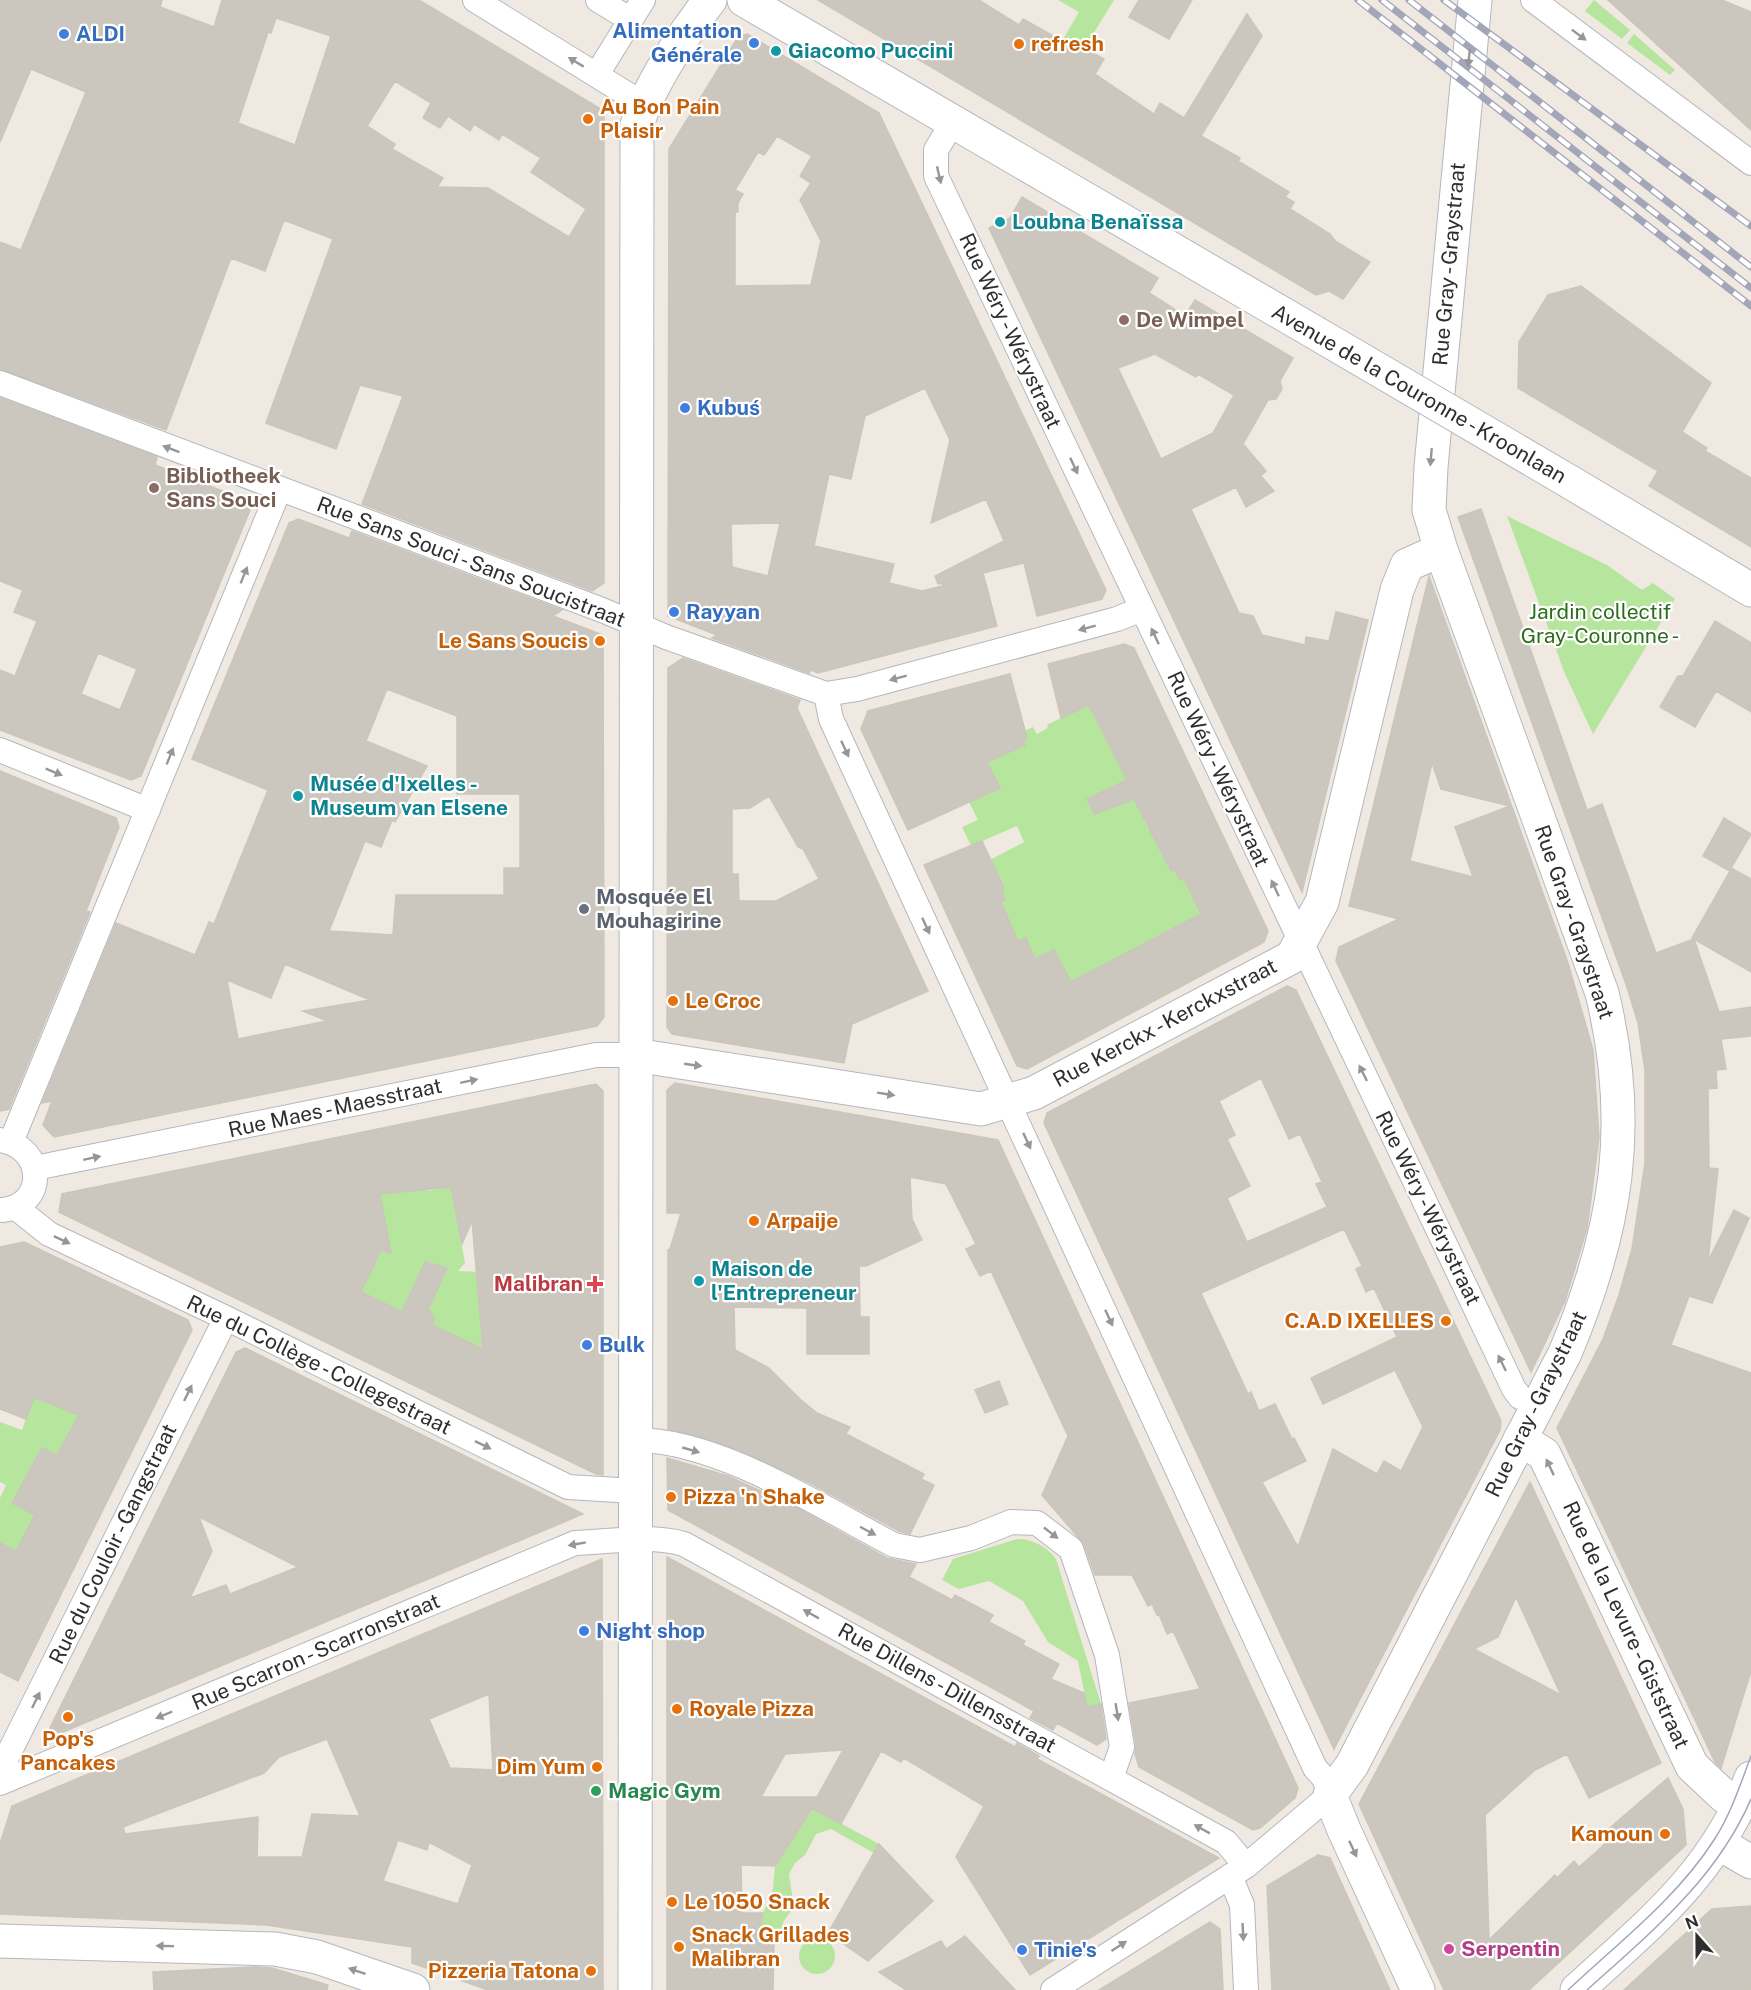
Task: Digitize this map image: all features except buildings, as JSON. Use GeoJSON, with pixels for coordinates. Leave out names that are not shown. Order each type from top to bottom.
{"type":"FeatureCollection","features":[{"type":"Feature","properties":{"kind":"street"},"geometry":{"type":"LineString","coordinates":[[475,0],[643,104]]}},
{"type":"Feature","properties":{"kind":"street"},"geometry":{"type":"LineString","coordinates":[[598,0],[647,6],[602,66]]}},
{"type":"Feature","properties":{"kind":"street"},"geometry":{"type":"LineString","coordinates":[[635,1990],[637,125],[643,104],[693,21],[710,0]]}},
{"type":"Feature","properties":{"kind":"street","name":"Avenue de la Couronne - Kroonlaan"},"geometry":{"type":"LineString","coordinates":[[744,0],[1751,590]]}},
{"type":"Feature","properties":{"kind":"street","name":"Rue Gray - Graystraat"},"geometry":{"type":"LineString","coordinates":[[1053,1990],[1238,1871],[1330,1795],[1352,1765],[1537,1406],[1579,1320],[1604,1248],[1618,1143],[1619,1083],[1613,1037],[1602,993],[1441,550],[1429,510],[1431,467],[1475,0]]}},
{"type":"Feature","properties":{"kind":"street"},"geometry":{"type":"LineString","coordinates":[[1533,0],[1751,163]]}},
{"type":"Feature","properties":{"kind":"street","name":"Rue Wéry - Wérystraat"},"geometry":{"type":"LineString","coordinates":[[953,122],[936,150],[936,176],[1514,1389],[1520,1397],[1537,1406]]}},
{"type":"Feature","properties":{"kind":"street","name":"Rue Sans Souci - Sans Soucistraat"},"geometry":{"type":"LineString","coordinates":[[0,383],[638,626],[826,694]]}},
{"type":"Feature","properties":{"kind":"street"},"geometry":{"type":"LineString","coordinates":[[7,1208],[25,1201],[32,1191],[35,1168],[27,1152],[5,1141],[148,810],[279,490]]}},
{"type":"Feature","properties":{"kind":"street","name":"Rue Kerckx - Kerckxstraat"},"geometry":{"type":"LineString","coordinates":[[635,1055],[981,1109],[1034,1093],[1292,957],[1322,902],[1397,590],[1407,566],[1441,550]]}},
{"type":"Feature","properties":{"kind":"street"},"geometry":{"type":"LineString","coordinates":[[1142,609],[1117,620],[857,689],[826,694],[831,719],[1310,1757],[1324,1778],[1418,1990]]}},
{"type":"Feature","properties":{"kind":"street"},"geometry":{"type":"LineString","coordinates":[[0,750],[148,810]]}},
{"type":"Feature","properties":{"kind":"street","name":"Rue Maes - Maesstraat"},"geometry":{"type":"LineString","coordinates":[[35,1168],[596,1055],[635,1055]]}},
{"type":"Feature","properties":{"kind":"street","name":"Rue du Collège - Collegestraat"},"geometry":{"type":"LineString","coordinates":[[7,1208],[49,1234],[226,1318],[568,1487],[635,1491]]}},
{"type":"Feature","properties":{"kind":"street","name":"Rue du Couloir - Gangstraat"},"geometry":{"type":"LineString","coordinates":[[0,1771],[226,1318]]}},
{"type":"Feature","properties":{"kind":"street","name":"Rue de la Levure - Giststraat"},"geometry":{"type":"LineString","coordinates":[[1520,1439],[1545,1454],[1692,1766],[1724,1796],[1746,1792]]}},
{"type":"Feature","properties":{"kind":"street"},"geometry":{"type":"LineString","coordinates":[[634,1440],[652,1440],[742,1465],[894,1545],[920,1550],[971,1538],[1011,1522],[1037,1523],[1071,1549],[1107,1655],[1122,1747],[1112,1778]]}},
{"type":"Feature","properties":{"kind":"street","name":"Rue Dillens - Dillensstraat"},"geometry":{"type":"LineString","coordinates":[[635,1539],[669,1540],[684,1544],[1226,1842],[1238,1871],[1246,1990]]}},
{"type":"Feature","properties":{"kind":"street","name":"Rue Scarron - Scarronstraat"},"geometry":{"type":"LineString","coordinates":[[0,1783],[575,1543],[635,1539]]}},
{"type":"Feature","properties":{"kind":"street"},"geometry":{"type":"LineString","coordinates":[[1577,1990],[1689,1885],[1720,1844],[1746,1792]]}},
{"type":"Feature","properties":{"kind":"street"},"geometry":{"type":"LineString","coordinates":[[1720,1844],[1751,1862]]}},
{"type":"Feature","properties":{"kind":"street"},"geometry":{"type":"LineString","coordinates":[[0,1941],[275,1949],[317,1957],[412,1990]]}},
{"type":"Feature","properties":{"kind":"green space"},"geometry":{"type":"Polygon","coordinates":[[[1058,0],[1114,0],[1082,52],[1062,41],[1079,12],[1058,0]]]}},
{"type":"Feature","properties":{"kind":"green space"},"geometry":{"type":"Polygon","coordinates":[[[1594,0],[1630,30],[1622,39],[1585,11],[1594,0]]]}},
{"type":"Feature","properties":{"kind":"green space"},"geometry":{"type":"Polygon","coordinates":[[[1634,34],[1675,70],[1670,75],[1627,43],[1634,34]]]}},
{"type":"Feature","properties":{"kind":"green space","name":"Jardin collectif Gray-Couronne -"},"geometry":{"type":"Polygon","coordinates":[[[1507,516],[1607,565],[1642,590],[1653,583],[1675,599],[1593,734],[1565,674],[1507,516]]]}},
{"type":"Feature","properties":{"kind":"green space"},"geometry":{"type":"Polygon","coordinates":[[[1089,704],[1128,780],[1134,799],[1158,810],[1143,817],[1148,829],[1156,826],[1155,838],[1171,871],[1175,869],[1180,879],[1184,878],[1194,899],[1217,912],[1073,995],[1054,950],[1027,962],[1026,938],[1006,947],[1001,902],[1005,900],[1001,890],[1004,888],[1000,878],[993,881],[986,862],[1024,842],[1017,826],[971,846],[962,827],[978,820],[969,802],[1000,788],[981,747],[1012,751],[1025,744],[1020,733],[1033,727],[1037,734],[1048,728],[1047,725],[1089,704]]]}},
{"type":"Feature","properties":{"kind":"green space"},"geometry":{"type":"Polygon","coordinates":[[[424,1175],[428,1191],[451,1186],[465,1263],[458,1271],[504,1273],[484,1360],[432,1325],[435,1318],[430,1316],[432,1311],[408,1299],[401,1312],[361,1292],[381,1250],[390,1253],[386,1229],[367,1196],[424,1175]]]}},
{"type":"Feature","properties":{"kind":"green space"},"geometry":{"type":"Polygon","coordinates":[[[117,1331],[79,1416],[57,1455],[42,1448],[38,1456],[44,1504],[18,1492],[11,1503],[35,1515],[26,1532],[43,1542],[34,1560],[0,1543],[0,1498],[6,1485],[0,1482],[0,1422],[22,1430],[26,1418],[21,1392],[44,1401],[49,1390],[117,1331]]]}},
{"type":"Feature","properties":{"kind":"green space"},"geometry":{"type":"Polygon","coordinates":[[[1017,1539],[1039,1544],[1056,1559],[1101,1704],[1087,1707],[1078,1661],[1048,1642],[1023,1601],[989,1581],[959,1589],[942,1580],[953,1559],[1017,1539]]]}},
{"type":"Feature","properties":{"kind":"green space"},"geometry":{"type":"Polygon","coordinates":[[[812,1808],[879,1844],[874,1853],[831,1829],[816,1834],[805,1855],[795,1863],[789,1874],[792,1910],[783,1922],[782,1935],[776,1936],[770,1942],[757,1941],[763,1913],[773,1889],[775,1866],[812,1808]]]}},
{"type":"Feature","properties":{"kind":"green space"},"geometry":{"type":"Polygon","coordinates":[[[817,1938],[830,1943],[835,1956],[830,1969],[817,1974],[804,1969],[799,1956],[804,1943],[817,1938]]]}},
{"type":"Feature","properties":{"kind":"tram line"},"geometry":{"type":"LineString","coordinates":[[1568,1990],[1665,1901],[1699,1861],[1725,1820],[1751,1756]]}},
{"type":"Feature","properties":{"kind":"tram line"},"geometry":{"type":"LineString","coordinates":[[1587,1990],[1680,1904],[1719,1855],[1751,1799]]}},
{"type":"Feature","properties":{"kind":"railway"},"geometry":{"type":"LineString","coordinates":[[1358,0],[1751,306]]}},
{"type":"Feature","properties":{"kind":"railway"},"geometry":{"type":"LineString","coordinates":[[1382,0],[1751,288]]}},
{"type":"Feature","properties":{"kind":"railway"},"geometry":{"type":"LineString","coordinates":[[1409,0],[1751,267]]}},
{"type":"Feature","properties":{"kind":"railway"},"geometry":{"type":"LineString","coordinates":[[1444,0],[1751,226]]}},
{"type":"Feature","properties":{"kind":"place","name":"ALDI"},"geometry":{"type":"Point","coordinates":[64,34]}},
{"type":"Feature","properties":{"kind":"place","name":"Alimentation Générale"},"geometry":{"type":"Point","coordinates":[754,43]}},
{"type":"Feature","properties":{"kind":"place","name":"refresh"},"geometry":{"type":"Point","coordinates":[1019,44]}},
{"type":"Feature","properties":{"kind":"place","name":"Giacomo Puccini"},"geometry":{"type":"Point","coordinates":[776,51]}},
{"type":"Feature","properties":{"kind":"place","name":"Au Bon Pain Plaisir"},"geometry":{"type":"Point","coordinates":[588,119]}},
{"type":"Feature","properties":{"kind":"place","name":"Loubna Benaïssa"},"geometry":{"type":"Point","coordinates":[1000,222]}},
{"type":"Feature","properties":{"kind":"place","name":"De Wimpel"},"geometry":{"type":"Point","coordinates":[1124,320]}},
{"type":"Feature","properties":{"kind":"place","name":"Kubuś"},"geometry":{"type":"Point","coordinates":[685,408]}},
{"type":"Feature","properties":{"kind":"place","name":"Bibliotheek Sans Souci"},"geometry":{"type":"Point","coordinates":[154,488]}},
{"type":"Feature","properties":{"kind":"place","name":"Rayyan"},"geometry":{"type":"Point","coordinates":[674,612]}},
{"type":"Feature","properties":{"kind":"place","name":"Le Sans Soucis"},"geometry":{"type":"Point","coordinates":[600,641]}},
{"type":"Feature","properties":{"kind":"place","name":"Musée d'Ixelles - Museum van Elsene"},"geometry":{"type":"Point","coordinates":[298,796]}},
{"type":"Feature","properties":{"kind":"place","name":"Mosquée El Mouhagirine"},"geometry":{"type":"Point","coordinates":[584,909]}},
{"type":"Feature","properties":{"kind":"place","name":"Le Croc"},"geometry":{"type":"Point","coordinates":[673,1001]}},
{"type":"Feature","properties":{"kind":"place","name":"Arpaije"},"geometry":{"type":"Point","coordinates":[754,1221]}},
{"type":"Feature","properties":{"kind":"place","name":"Maison de l'Entrepreneur"},"geometry":{"type":"Point","coordinates":[699,1281]}},
{"type":"Feature","properties":{"kind":"place","name":"Malibran"},"geometry":{"type":"Point","coordinates":[595,1284]}},
{"type":"Feature","properties":{"kind":"place","name":"C.A.D IXELLES"},"geometry":{"type":"Point","coordinates":[1446,1321]}},
{"type":"Feature","properties":{"kind":"place","name":"Bulk"},"geometry":{"type":"Point","coordinates":[587,1345]}},
{"type":"Feature","properties":{"kind":"place","name":"Pizza 'n Shake"},"geometry":{"type":"Point","coordinates":[671,1497]}},
{"type":"Feature","properties":{"kind":"place","name":"Night shop"},"geometry":{"type":"Point","coordinates":[584,1631]}},
{"type":"Feature","properties":{"kind":"place","name":"Royale Pizza"},"geometry":{"type":"Point","coordinates":[677,1709]}},
{"type":"Feature","properties":{"kind":"place","name":"Pop's Pancakes"},"geometry":{"type":"Point","coordinates":[68,1717]}},
{"type":"Feature","properties":{"kind":"place","name":"Dim Yum"},"geometry":{"type":"Point","coordinates":[597,1767]}},
{"type":"Feature","properties":{"kind":"place","name":"Magic Gym"},"geometry":{"type":"Point","coordinates":[596,1791]}},
{"type":"Feature","properties":{"kind":"place","name":"Kamoun"},"geometry":{"type":"Point","coordinates":[1665,1834]}},
{"type":"Feature","properties":{"kind":"place","name":"Le 1050 Snack"},"geometry":{"type":"Point","coordinates":[672,1902]}},
{"type":"Feature","properties":{"kind":"place","name":"Snack Grillades Malibran"},"geometry":{"type":"Point","coordinates":[679,1947]}},
{"type":"Feature","properties":{"kind":"place","name":"Serpentin"},"geometry":{"type":"Point","coordinates":[1449,1949]}},
{"type":"Feature","properties":{"kind":"place","name":"Tinie's"},"geometry":{"type":"Point","coordinates":[1022,1950]}},
{"type":"Feature","properties":{"kind":"place","name":"Pizzeria Tatona"},"geometry":{"type":"Point","coordinates":[591,1971]}}]}
